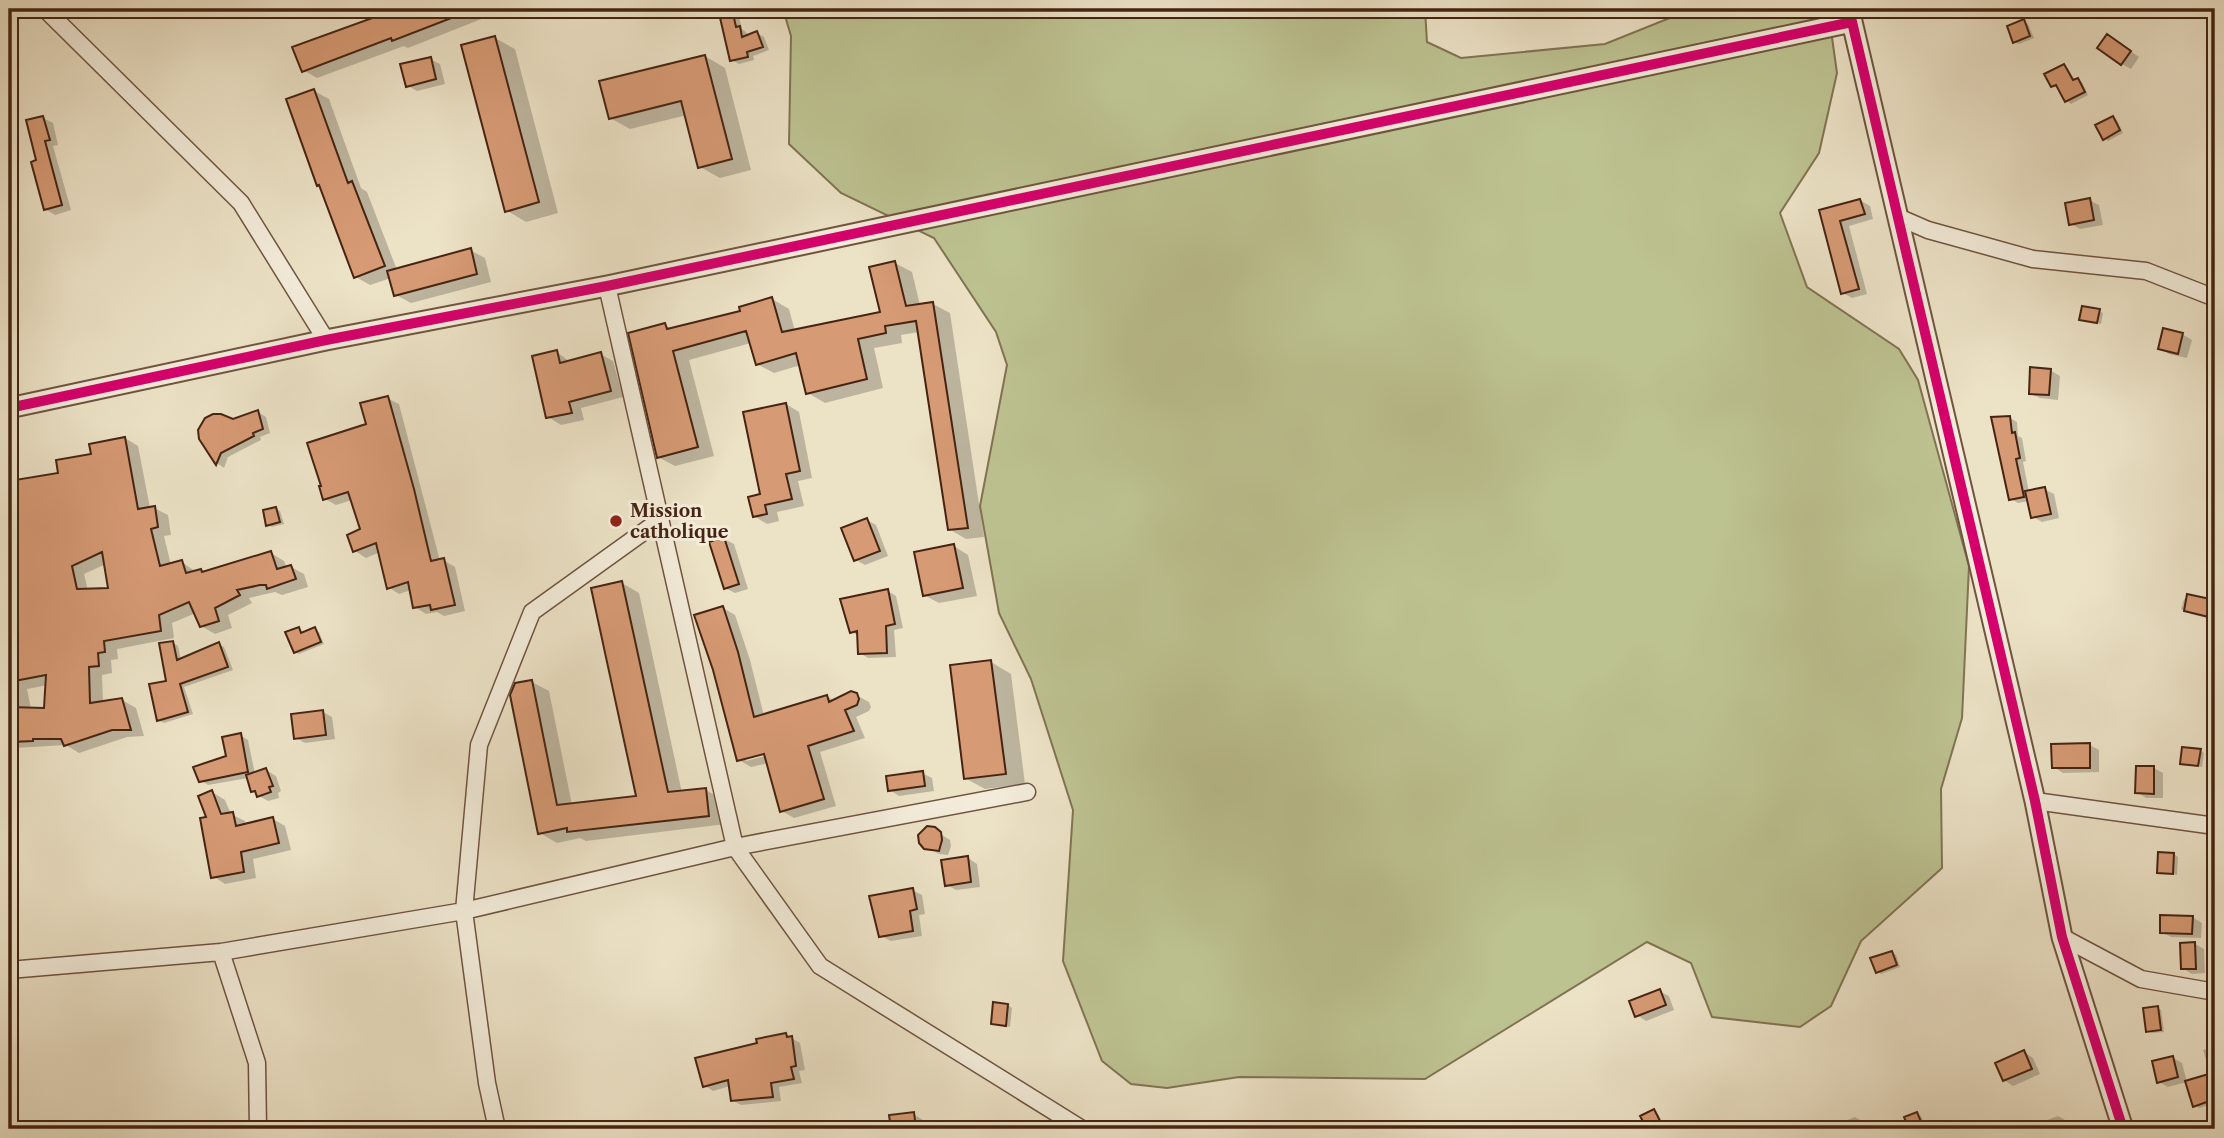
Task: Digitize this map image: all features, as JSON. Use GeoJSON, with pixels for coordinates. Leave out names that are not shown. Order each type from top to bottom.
{"type":"FeatureCollection","features":[{"type":"Feature","properties":{"kind":"street"},"geometry":{"type":"LineString","coordinates":[[9,17],[11,9]]}},
{"type":"Feature","properties":{"kind":"street"},"geometry":{"type":"LineString","coordinates":[[45,9],[241,203],[326,340]]}},
{"type":"Feature","properties":{"kind":"street"},"geometry":{"type":"LineString","coordinates":[[9,408],[326,340],[607,286],[1850,15],[2035,801],[2062,937],[2123,1129]]}},
{"type":"Feature","properties":{"kind":"street"},"geometry":{"type":"LineString","coordinates":[[1898,217],[1928,230],[2033,259],[2146,271],[2215,298]]}},
{"type":"Feature","properties":{"kind":"street"},"geometry":{"type":"LineString","coordinates":[[607,286],[735,847],[820,966],[1082,1129]]}},
{"type":"Feature","properties":{"kind":"street"},"geometry":{"type":"LineString","coordinates":[[497,1129],[487,1083],[464,911],[479,745],[532,612],[660,520]]}},
{"type":"Feature","properties":{"kind":"street"},"geometry":{"type":"LineString","coordinates":[[9,970],[221,952],[464,911],[735,847],[1027,792]]}},
{"type":"Feature","properties":{"kind":"street"},"geometry":{"type":"LineString","coordinates":[[2035,801],[2215,826]]}},
{"type":"Feature","properties":{"kind":"street"},"geometry":{"type":"LineString","coordinates":[[2062,937],[2141,979],[2215,992]]}},
{"type":"Feature","properties":{"kind":"street"},"geometry":{"type":"LineString","coordinates":[[221,952],[257,1063],[258,1129]]}},
{"type":"Feature","properties":{"kind":"green space"},"geometry":{"type":"Polygon","coordinates":[[[783,9],[1425,9],[1427,42],[1461,58],[1605,44],[1692,9],[1828,9],[1837,73],[1819,153],[1780,213],[1807,287],[1899,349],[1918,380],[1969,566],[1962,718],[1941,789],[1942,868],[1861,941],[1831,1006],[1800,1027],[1712,1017],[1691,963],[1647,942],[1425,1079],[1239,1077],[1167,1088],[1131,1084],[1102,1061],[1063,961],[1073,810],[1031,679],[999,613],[980,506],[1007,365],[996,332],[934,238],[841,193],[789,144],[791,36],[783,9]]]}},
{"type":"Feature","properties":{"kind":"building"},"geometry":{"type":"Polygon","coordinates":[[[397,9],[472,10],[302,72],[292,47],[397,9]]]}},
{"type":"Feature","properties":{"kind":"building"},"geometry":{"type":"Polygon","coordinates":[[[718,9],[732,9],[736,27],[740,26],[742,37],[757,31],[763,47],[747,52],[748,57],[730,61],[718,9]]]}},
{"type":"Feature","properties":{"kind":"building"},"geometry":{"type":"Polygon","coordinates":[[[2024,19],[2030,36],[2013,43],[2007,26],[2024,19]]]}},
{"type":"Feature","properties":{"kind":"building"},"geometry":{"type":"Polygon","coordinates":[[[2107,34],[2131,51],[2121,65],[2097,48],[2107,34]]]}},
{"type":"Feature","properties":{"kind":"building"},"geometry":{"type":"Polygon","coordinates":[[[495,36],[539,202],[505,212],[461,45],[495,36]]]}},
{"type":"Feature","properties":{"kind":"building"},"geometry":{"type":"Polygon","coordinates":[[[705,55],[732,159],[698,168],[681,101],[609,119],[599,81],[705,55]]]}},
{"type":"Feature","properties":{"kind":"building"},"geometry":{"type":"Polygon","coordinates":[[[431,57],[436,79],[406,87],[400,64],[431,57]]]}},
{"type":"Feature","properties":{"kind":"building"},"geometry":{"type":"Polygon","coordinates":[[[2064,64],[2073,80],[2078,78],[2085,92],[2065,102],[2056,85],[2051,87],[2044,74],[2064,64]]]}},
{"type":"Feature","properties":{"kind":"building"},"geometry":{"type":"Polygon","coordinates":[[[314,89],[348,183],[352,181],[385,266],[354,278],[286,99],[314,89]]]}},
{"type":"Feature","properties":{"kind":"building"},"geometry":{"type":"Polygon","coordinates":[[[43,116],[50,140],[45,141],[62,205],[44,210],[31,162],[36,160],[26,120],[43,116]]]}},
{"type":"Feature","properties":{"kind":"building"},"geometry":{"type":"Polygon","coordinates":[[[2113,116],[2120,130],[2103,140],[2095,125],[2113,116]]]}},
{"type":"Feature","properties":{"kind":"building"},"geometry":{"type":"Polygon","coordinates":[[[2090,198],[2094,220],[2069,225],[2065,203],[2090,198]]]}},
{"type":"Feature","properties":{"kind":"building"},"geometry":{"type":"Polygon","coordinates":[[[1860,199],[1865,214],[1840,221],[1859,289],[1841,294],[1819,210],[1860,199]]]}},
{"type":"Feature","properties":{"kind":"building"},"geometry":{"type":"Polygon","coordinates":[[[471,248],[477,274],[394,296],[387,271],[471,248]]]}},
{"type":"Feature","properties":{"kind":"building"},"geometry":{"type":"Polygon","coordinates":[[[895,261],[906,306],[933,302],[968,528],[948,530],[916,321],[885,326],[886,333],[858,339],[867,379],[806,394],[796,353],[756,365],[746,331],[673,351],[698,447],[657,458],[628,333],[665,323],[667,329],[740,311],[739,307],[772,297],[782,332],[880,312],[869,267],[895,261]]]}},
{"type":"Feature","properties":{"kind":"building"},"geometry":{"type":"Polygon","coordinates":[[[2082,306],[2100,309],[2097,323],[2079,320],[2082,306]]]}},
{"type":"Feature","properties":{"kind":"building"},"geometry":{"type":"Polygon","coordinates":[[[2163,328],[2183,333],[2178,354],[2158,349],[2163,328]]]}},
{"type":"Feature","properties":{"kind":"building"},"geometry":{"type":"Polygon","coordinates":[[[557,350],[560,363],[601,352],[611,391],[569,402],[572,413],[546,418],[532,356],[557,350]]]}},
{"type":"Feature","properties":{"kind":"building"},"geometry":{"type":"Polygon","coordinates":[[[2030,367],[2051,369],[2049,395],[2029,394],[2030,367]]]}},
{"type":"Feature","properties":{"kind":"building"},"geometry":{"type":"Polygon","coordinates":[[[388,396],[431,561],[444,558],[455,605],[431,610],[430,605],[413,608],[408,582],[387,589],[376,543],[353,552],[347,535],[360,529],[348,492],[323,500],[307,443],[366,424],[360,403],[388,396]]]}},
{"type":"Feature","properties":{"kind":"building"},"geometry":{"type":"Polygon","coordinates":[[[786,403],[800,471],[786,474],[792,499],[765,505],[767,514],[753,517],[748,497],[760,494],[743,412],[786,403]]]}},
{"type":"Feature","properties":{"kind":"building"},"geometry":{"type":"Polygon","coordinates":[[[258,410],[263,429],[221,453],[216,465],[199,439],[198,430],[205,418],[221,414],[233,419],[258,410]]]}},
{"type":"Feature","properties":{"kind":"building"},"geometry":{"type":"Polygon","coordinates":[[[2010,416],[2020,458],[2016,459],[2024,497],[2009,500],[1991,417],[2010,416]]]}},
{"type":"Feature","properties":{"kind":"building"},"geometry":{"type":"Polygon","coordinates":[[[125,437],[138,509],[155,506],[158,527],[151,529],[160,566],[182,560],[186,573],[201,569],[202,572],[271,551],[277,569],[291,565],[296,579],[267,589],[266,585],[260,585],[237,590],[240,595],[215,608],[219,621],[200,627],[189,602],[159,615],[161,631],[104,641],[105,652],[98,653],[99,666],[89,667],[90,703],[122,698],[131,730],[112,730],[64,746],[61,739],[12,742],[9,707],[44,708],[46,675],[9,682],[9,603],[14,603],[9,573],[9,481],[58,473],[56,460],[91,454],[89,444],[125,437]],[[102,552],[72,566],[77,589],[108,588],[102,552]]]}},
{"type":"Feature","properties":{"kind":"building"},"geometry":{"type":"Polygon","coordinates":[[[2045,487],[2051,514],[2031,518],[2025,491],[2045,487]]]}},
{"type":"Feature","properties":{"kind":"building"},"geometry":{"type":"Polygon","coordinates":[[[276,507],[280,522],[266,526],[263,510],[276,507]]]}},
{"type":"Feature","properties":{"kind":"building"},"geometry":{"type":"Polygon","coordinates":[[[867,518],[880,551],[854,561],[841,528],[867,518]]]}},
{"type":"Feature","properties":{"kind":"building"},"geometry":{"type":"Polygon","coordinates":[[[724,537],[739,584],[724,589],[709,542],[724,537]]]}},
{"type":"Feature","properties":{"kind":"building"},"geometry":{"type":"Polygon","coordinates":[[[954,544],[963,588],[923,596],[914,552],[954,544]]]}},
{"type":"Feature","properties":{"kind":"building"},"geometry":{"type":"Polygon","coordinates":[[[622,581],[668,792],[706,788],[709,816],[567,832],[567,828],[538,834],[510,695],[515,683],[532,680],[557,805],[636,796],[591,588],[622,581]]]}},
{"type":"Feature","properties":{"kind":"building"},"geometry":{"type":"Polygon","coordinates":[[[888,589],[895,624],[886,626],[887,653],[858,654],[857,631],[850,633],[840,599],[888,589]]]}},
{"type":"Feature","properties":{"kind":"building"},"geometry":{"type":"Polygon","coordinates":[[[2187,594],[2215,600],[2213,618],[2184,611],[2187,594]]]}},
{"type":"Feature","properties":{"kind":"building"},"geometry":{"type":"Polygon","coordinates":[[[723,606],[754,717],[827,695],[829,702],[851,691],[857,693],[857,705],[845,710],[854,731],[808,746],[824,799],[780,812],[764,754],[737,761],[713,670],[694,615],[723,606]]]}},
{"type":"Feature","properties":{"kind":"building"},"geometry":{"type":"Polygon","coordinates":[[[299,627],[301,633],[315,627],[321,642],[294,653],[285,632],[299,627]]]}},
{"type":"Feature","properties":{"kind":"building"},"geometry":{"type":"Polygon","coordinates":[[[173,641],[177,660],[219,642],[228,667],[180,684],[188,712],[157,721],[149,684],[166,681],[159,643],[173,641]]]}},
{"type":"Feature","properties":{"kind":"building"},"geometry":{"type":"Polygon","coordinates":[[[991,660],[1006,774],[964,779],[950,665],[991,660]]]}},
{"type":"Feature","properties":{"kind":"building"},"geometry":{"type":"Polygon","coordinates":[[[323,710],[326,735],[294,739],[291,714],[323,710]]]}},
{"type":"Feature","properties":{"kind":"building"},"geometry":{"type":"Polygon","coordinates":[[[241,733],[248,772],[199,782],[193,767],[226,756],[222,737],[241,733]]]}},
{"type":"Feature","properties":{"kind":"building"},"geometry":{"type":"Polygon","coordinates":[[[2090,743],[2090,768],[2052,768],[2051,744],[2090,743]]]}},
{"type":"Feature","properties":{"kind":"building"},"geometry":{"type":"Polygon","coordinates":[[[2182,747],[2201,749],[2198,766],[2180,764],[2182,747]]]}},
{"type":"Feature","properties":{"kind":"building"},"geometry":{"type":"Polygon","coordinates":[[[2136,766],[2154,766],[2154,794],[2135,793],[2136,766]]]}},
{"type":"Feature","properties":{"kind":"building"},"geometry":{"type":"Polygon","coordinates":[[[266,768],[273,786],[269,787],[271,792],[257,797],[255,791],[251,792],[246,775],[266,768]]]}},
{"type":"Feature","properties":{"kind":"building"},"geometry":{"type":"Polygon","coordinates":[[[923,771],[925,786],[888,791],[886,776],[923,771]]]}},
{"type":"Feature","properties":{"kind":"building"},"geometry":{"type":"Polygon","coordinates":[[[212,790],[221,814],[233,812],[236,826],[273,817],[279,843],[241,852],[244,872],[211,878],[200,818],[206,817],[198,796],[212,790]]]}},
{"type":"Feature","properties":{"kind":"building"},"geometry":{"type":"Polygon","coordinates":[[[927,826],[935,827],[941,832],[939,851],[924,849],[919,843],[918,835],[927,826]]]}},
{"type":"Feature","properties":{"kind":"building"},"geometry":{"type":"Polygon","coordinates":[[[2158,852],[2174,853],[2173,874],[2157,873],[2158,852]]]}},
{"type":"Feature","properties":{"kind":"building"},"geometry":{"type":"Polygon","coordinates":[[[968,856],[971,882],[945,886],[941,860],[968,856]]]}},
{"type":"Feature","properties":{"kind":"building"},"geometry":{"type":"Polygon","coordinates":[[[913,888],[917,909],[910,911],[913,931],[879,937],[869,896],[913,888]]]}},
{"type":"Feature","properties":{"kind":"building"},"geometry":{"type":"Polygon","coordinates":[[[2160,915],[2193,916],[2192,934],[2160,933],[2160,915]]]}},
{"type":"Feature","properties":{"kind":"building"},"geometry":{"type":"Polygon","coordinates":[[[2195,942],[2196,969],[2181,969],[2180,943],[2195,942]]]}},
{"type":"Feature","properties":{"kind":"building"},"geometry":{"type":"Polygon","coordinates":[[[1892,951],[1897,965],[1876,973],[1870,958],[1892,951]]]}},
{"type":"Feature","properties":{"kind":"building"},"geometry":{"type":"Polygon","coordinates":[[[1660,989],[1666,1005],[1635,1017],[1629,1001],[1660,989]]]}},
{"type":"Feature","properties":{"kind":"building"},"geometry":{"type":"Polygon","coordinates":[[[993,1002],[1008,1004],[1006,1026],[991,1024],[993,1002]]]}},
{"type":"Feature","properties":{"kind":"building"},"geometry":{"type":"Polygon","coordinates":[[[2158,1006],[2161,1030],[2146,1032],[2143,1008],[2158,1006]]]}},
{"type":"Feature","properties":{"kind":"building"},"geometry":{"type":"Polygon","coordinates":[[[786,1033],[787,1037],[792,1036],[796,1066],[791,1067],[794,1079],[771,1083],[773,1097],[731,1101],[728,1080],[703,1087],[695,1058],[757,1043],[756,1039],[786,1033]]]}},
{"type":"Feature","properties":{"kind":"building"},"geometry":{"type":"Polygon","coordinates":[[[2024,1050],[2032,1069],[2003,1081],[1995,1063],[2024,1050]]]}},
{"type":"Feature","properties":{"kind":"building"},"geometry":{"type":"Polygon","coordinates":[[[2173,1056],[2178,1077],[2157,1083],[2152,1061],[2173,1056]]]}},
{"type":"Feature","properties":{"kind":"building"},"geometry":{"type":"Polygon","coordinates":[[[2212,1073],[2215,1099],[2193,1107],[2185,1081],[2212,1073]]]}},
{"type":"Feature","properties":{"kind":"building"},"geometry":{"type":"Polygon","coordinates":[[[1654,1109],[1664,1129],[1647,1129],[1640,1116],[1654,1109]]]}},
{"type":"Feature","properties":{"kind":"building"},"geometry":{"type":"Polygon","coordinates":[[[914,1112],[916,1129],[891,1129],[889,1115],[914,1112]]]}},
{"type":"Feature","properties":{"kind":"building"},"geometry":{"type":"Polygon","coordinates":[[[1917,1112],[1924,1129],[1909,1129],[1904,1117],[1917,1112]]]}},
{"type":"Feature","properties":{"kind":"cycle path"},"geometry":{"type":"LineString","coordinates":[[1849,9],[2035,801],[2062,937],[2123,1129]]}},
{"type":"Feature","properties":{"kind":"cycle path"},"geometry":{"type":"LineString","coordinates":[[9,408],[326,340],[607,286],[1852,22]]}},
{"type":"Feature","properties":{"kind":"place","name":"Mission catholique"},"geometry":{"type":"Point","coordinates":[616,521]}}]}
